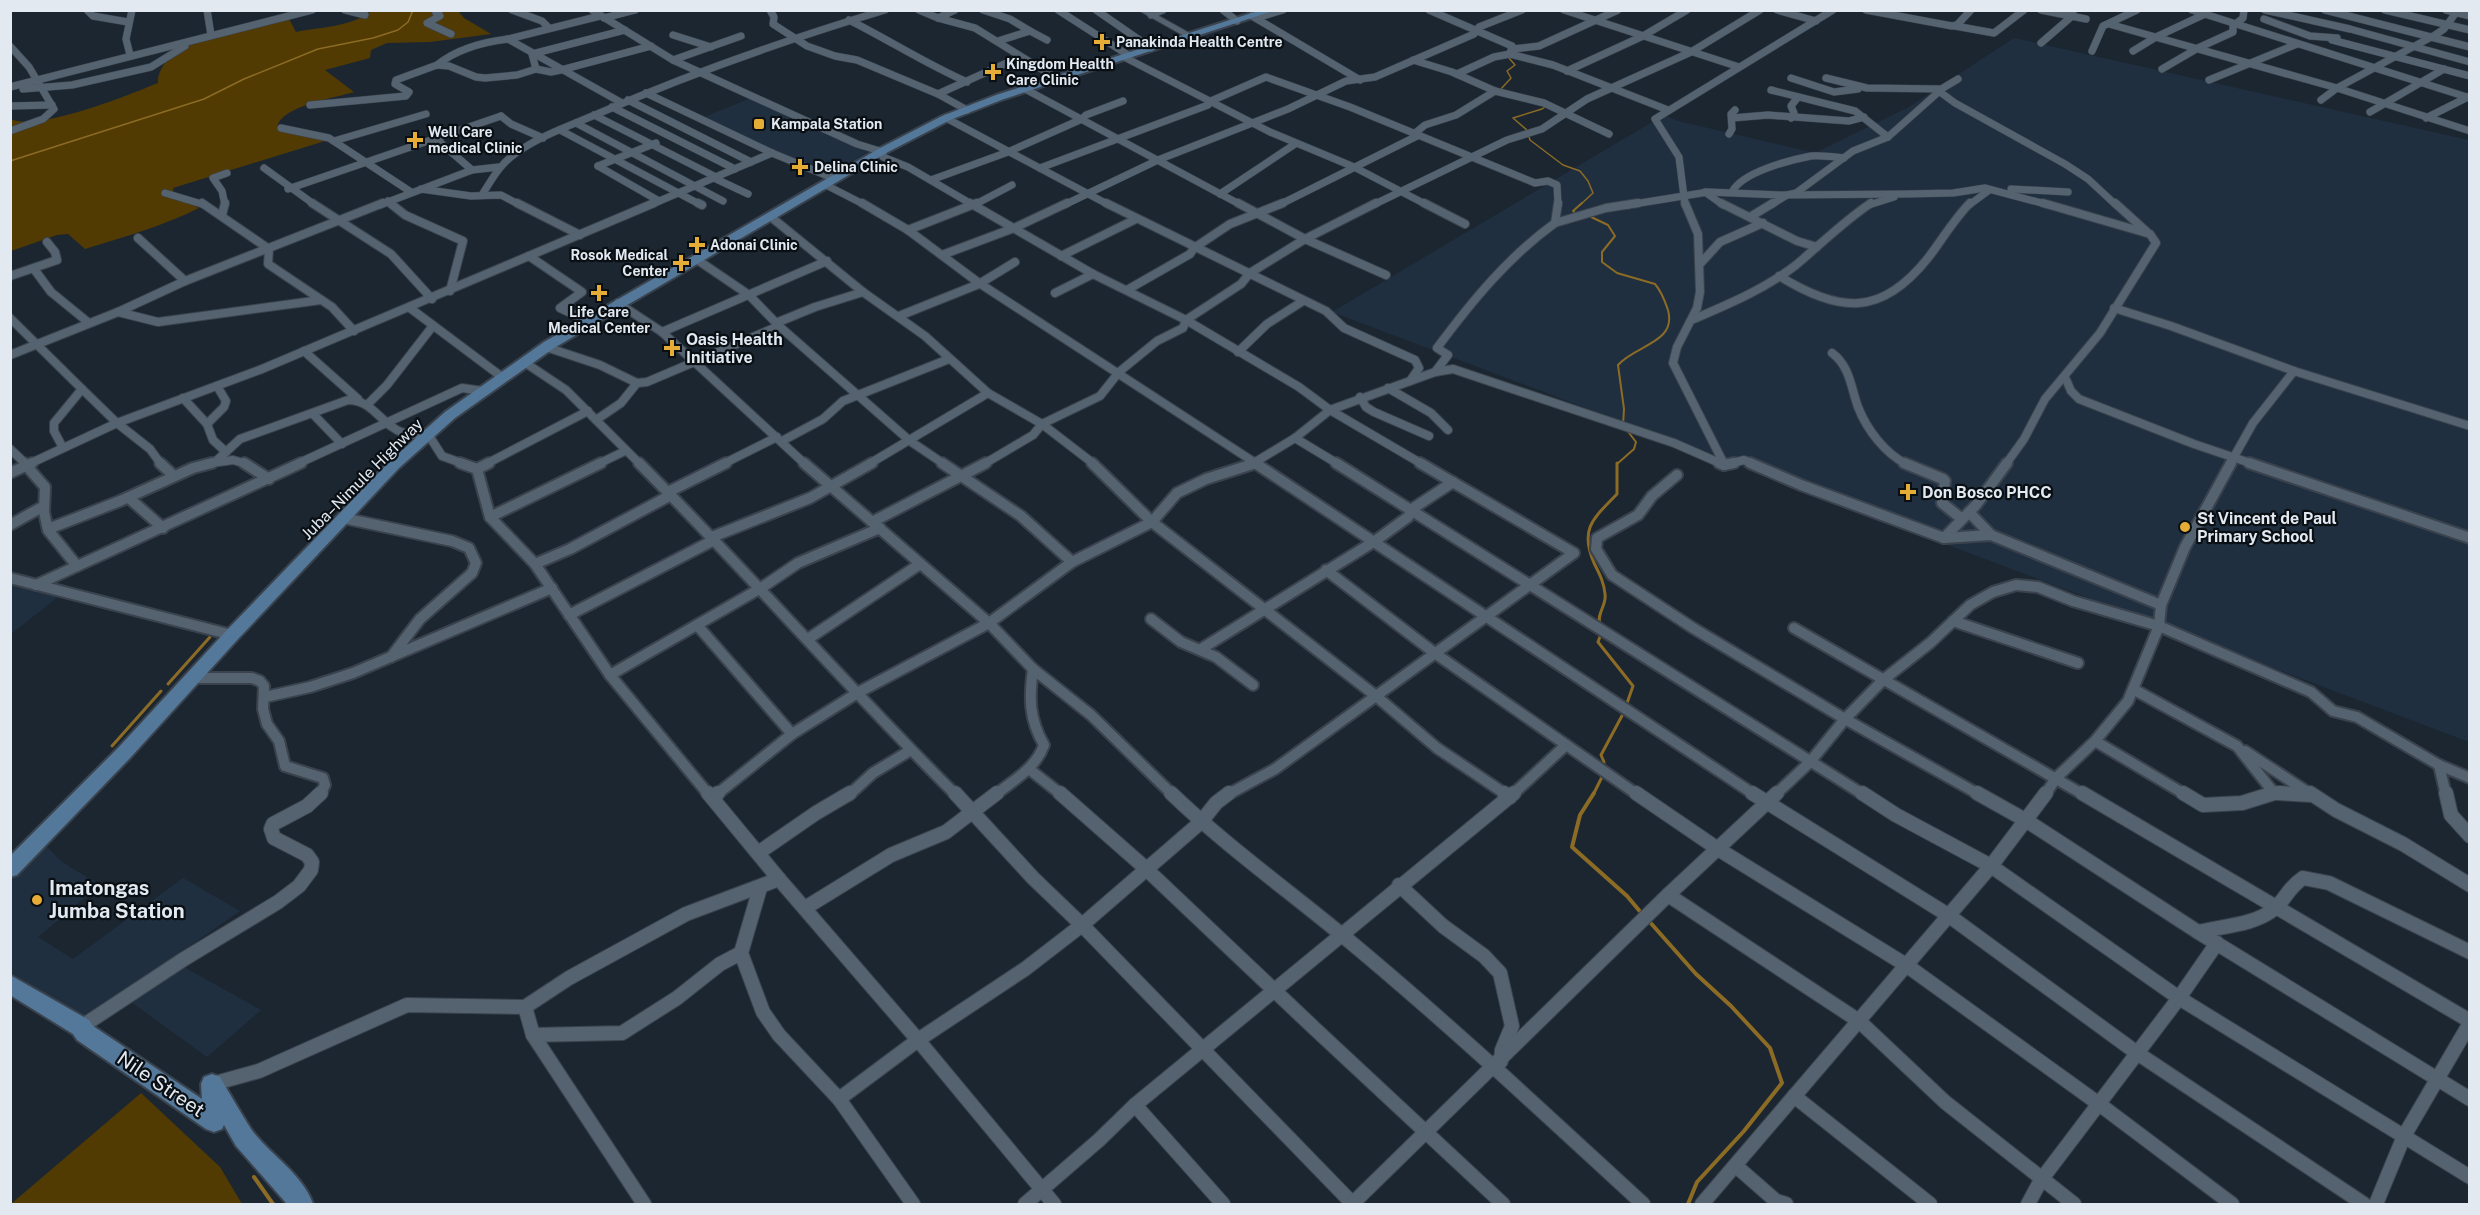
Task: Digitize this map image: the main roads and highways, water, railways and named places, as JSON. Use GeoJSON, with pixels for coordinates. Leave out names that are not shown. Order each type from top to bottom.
{"type":"FeatureCollection","features":[{"type":"Feature","properties":{"kind":"main road","name":"Juba–Nimule Highway"},"geometry":{"type":"LineString","coordinates":[[10,869],[76,804],[232,635],[394,465],[428,434],[483,391],[546,347],[618,303],[946,118],[1056,78],[1272,10]]}},
{"type":"Feature","properties":{"kind":"main road","name":"Nile Street"},"geometry":{"type":"LineString","coordinates":[[10,984],[81,1027],[85,1033],[214,1121],[212,1083],[244,1138],[276,1172],[300,1204]]}},
{"type":"Feature","properties":{"kind":"waterway"},"geometry":{"type":"LineString","coordinates":[[10,161],[204,99],[244,79],[318,49],[373,38],[398,30],[408,22],[413,10]]}},
{"type":"Feature","properties":{"kind":"waterway"},"geometry":{"type":"LineString","coordinates":[[1503,92],[1501,89],[1511,78],[1507,71],[1515,65],[1509,58]]}},
{"type":"Feature","properties":{"kind":"waterway"},"geometry":{"type":"LineString","coordinates":[[1543,105],[1545,107],[1542,109],[1513,118],[1527,130],[1530,140],[1563,165],[1580,171],[1588,181],[1593,193],[1580,205]]}},
{"type":"Feature","properties":{"kind":"waterway"},"geometry":{"type":"LineString","coordinates":[[1576,214],[1573,211],[1582,203]]}},
{"type":"Feature","properties":{"kind":"waterway"},"geometry":{"type":"LineString","coordinates":[[1589,216],[1608,225],[1615,236],[1602,252],[1602,262],[1617,273],[1655,284],[1668,310],[1669,321],[1661,337],[1625,358],[1618,365],[1624,409],[1623,425],[1636,442],[1634,449],[1617,464]]}},
{"type":"Feature","properties":{"kind":"waterway"},"geometry":{"type":"LineString","coordinates":[[1600,625],[1599,617],[1605,594],[1588,541],[1591,524],[1617,494],[1617,464]]}},
{"type":"Feature","properties":{"kind":"waterway"},"geometry":{"type":"LineString","coordinates":[[1601,634],[1598,642],[1633,686],[1626,706]]}},
{"type":"Feature","properties":{"kind":"waterway"},"geometry":{"type":"LineString","coordinates":[[168,684],[210,637]]}},
{"type":"Feature","properties":{"kind":"waterway"},"geometry":{"type":"LineString","coordinates":[[112,746],[161,691]]}},
{"type":"Feature","properties":{"kind":"waterway"},"geometry":{"type":"LineString","coordinates":[[1603,768],[1604,762],[1601,755],[1624,712]]}},
{"type":"Feature","properties":{"kind":"waterway"},"geometry":{"type":"LineString","coordinates":[[1594,793],[1603,775]]}},
{"type":"Feature","properties":{"kind":"waterway"},"geometry":{"type":"LineString","coordinates":[[1594,793],[1580,815],[1572,847],[1627,896],[1643,915]]}},
{"type":"Feature","properties":{"kind":"waterway"},"geometry":{"type":"LineString","coordinates":[[1648,920],[1696,974],[1731,1006],[1770,1048],[1782,1083],[1744,1131],[1697,1182],[1688,1204]]}},
{"type":"Feature","properties":{"kind":"waterway"},"geometry":{"type":"LineString","coordinates":[[254,1177],[273,1204]]}},
{"type":"Feature","properties":{"kind":"place","name":"Panakinda Health Centre"},"geometry":{"type":"Point","coordinates":[1102,42]}},
{"type":"Feature","properties":{"kind":"place","name":"Kingdom Health Care Clinic"},"geometry":{"type":"Point","coordinates":[993,72]}},
{"type":"Feature","properties":{"kind":"place","name":"Kampala Station"},"geometry":{"type":"Point","coordinates":[759,124]}},
{"type":"Feature","properties":{"kind":"place","name":"Well Care medical Clinic"},"geometry":{"type":"Point","coordinates":[415,140]}},
{"type":"Feature","properties":{"kind":"place","name":"Delina Clinic"},"geometry":{"type":"Point","coordinates":[800,167]}},
{"type":"Feature","properties":{"kind":"place","name":"Adonai Clinic"},"geometry":{"type":"Point","coordinates":[697,245]}},
{"type":"Feature","properties":{"kind":"place","name":"Rosok Medical Center"},"geometry":{"type":"Point","coordinates":[681,263]}},
{"type":"Feature","properties":{"kind":"place","name":"Life Care Medical Center"},"geometry":{"type":"Point","coordinates":[599,293]}},
{"type":"Feature","properties":{"kind":"place","name":"Oasis Health Initiative"},"geometry":{"type":"Point","coordinates":[672,348]}},
{"type":"Feature","properties":{"kind":"place","name":"Don Bosco PHCC"},"geometry":{"type":"Point","coordinates":[1908,492]}},
{"type":"Feature","properties":{"kind":"place","name":"St Vincent de Paul Primary School"},"geometry":{"type":"Point","coordinates":[2185,527]}},
{"type":"Feature","properties":{"kind":"place","name":"Imatongas Jumba Station"},"geometry":{"type":"Point","coordinates":[37,900]}}]}
